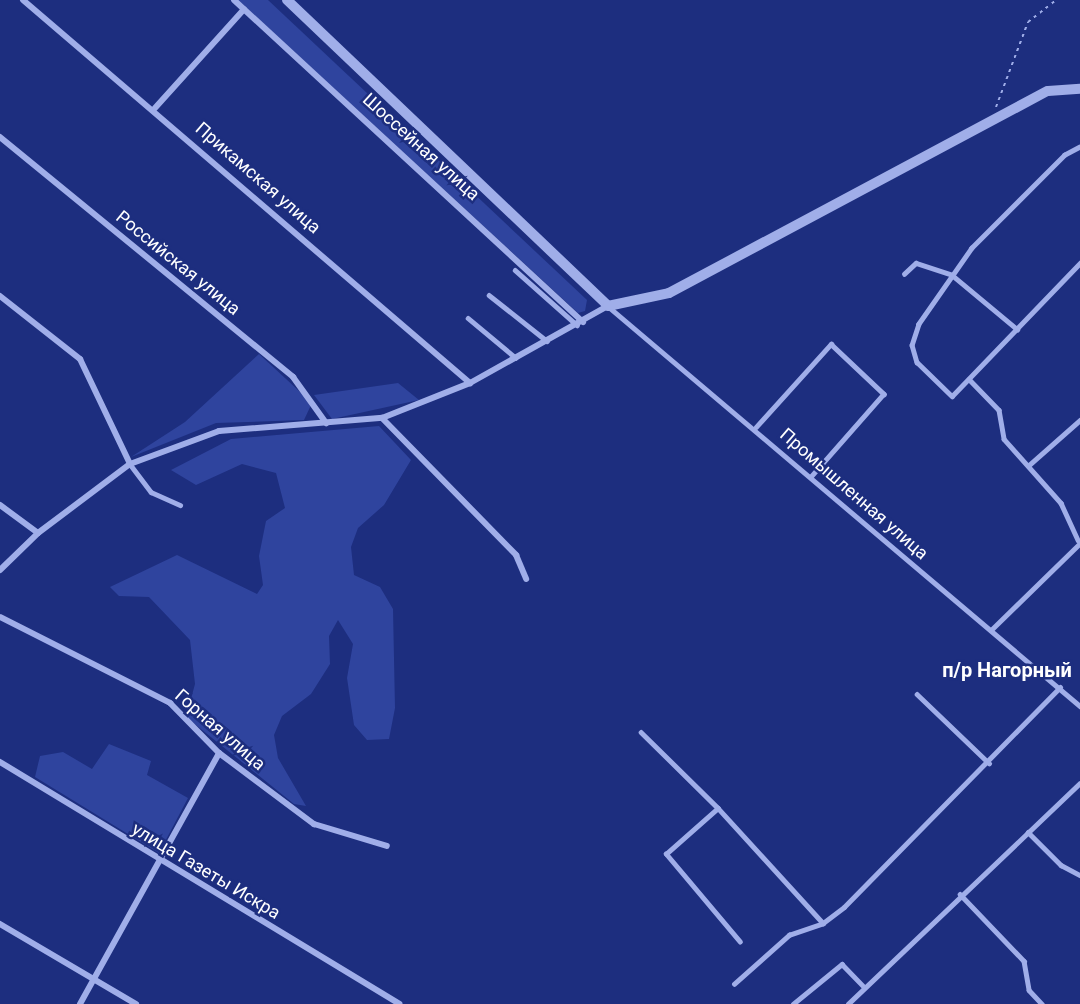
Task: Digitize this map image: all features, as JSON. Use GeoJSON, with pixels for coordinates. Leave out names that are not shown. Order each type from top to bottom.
{"type":"FeatureCollection","features":[{"type":"Feature","properties":{"kind":"street","name":"Прикамская улица"},"geometry":{"type":"LineString","coordinates":[[23,0],[155,108],[470,383]]}},
{"type":"Feature","properties":{"kind":"street","name":"Шоссейная улица"},"geometry":{"type":"LineString","coordinates":[[234,0],[580,323]]}},
{"type":"Feature","properties":{"kind":"street","name":"Шоссейная улица"},"geometry":{"type":"LineString","coordinates":[[287,0],[608,306]]}},
{"type":"Feature","properties":{"kind":"street"},"geometry":{"type":"LineString","coordinates":[[155,108],[244,9]]}},
{"type":"Feature","properties":{"kind":"street"},"geometry":{"type":"LineString","coordinates":[[2,566],[38,533],[130,464],[219,431],[382,418],[470,383],[608,306],[669,293],[1048,91],[1080,89]]}},
{"type":"Feature","properties":{"kind":"street","name":"Российская улица"},"geometry":{"type":"LineString","coordinates":[[0,137],[293,377],[326,423]]}},
{"type":"Feature","properties":{"kind":"street"},"geometry":{"type":"LineString","coordinates":[[0,296],[80,359],[130,464]]}},
{"type":"Feature","properties":{"kind":"street"},"geometry":{"type":"LineString","coordinates":[[382,418],[481,515],[516,555],[526,579]]}},
{"type":"Feature","properties":{"kind":"street"},"geometry":{"type":"LineString","coordinates":[[0,505],[38,533]]}},
{"type":"Feature","properties":{"kind":"street","name":"Горная улица"},"geometry":{"type":"LineString","coordinates":[[0,617],[170,703],[219,753],[314,824],[387,846]]}},
{"type":"Feature","properties":{"kind":"street"},"geometry":{"type":"LineString","coordinates":[[80,1004],[219,753]]}},
{"type":"Feature","properties":{"kind":"street","name":"улица Газеты Искра"},"geometry":{"type":"LineString","coordinates":[[0,762],[159,861],[399,1003]]}},
{"type":"Feature","properties":{"kind":"street"},"geometry":{"type":"LineString","coordinates":[[0,924],[136,1004]]}},
{"type":"Feature","properties":{"kind":"lane"},"geometry":{"type":"LineString","coordinates":[[1080,147],[1065,155],[952,275],[912,345],[917,362],[952,396],[1080,263]]}},
{"type":"Feature","properties":{"kind":"lane"},"geometry":{"type":"LineString","coordinates":[[904,274],[916,263],[952,275],[1017,328]]}},
{"type":"Feature","properties":{"kind":"lane"},"geometry":{"type":"LineString","coordinates":[[515,270],[580,323]]}},
{"type":"Feature","properties":{"kind":"lane"},"geometry":{"type":"LineString","coordinates":[[489,295],[546,341]]}},
{"type":"Feature","properties":{"kind":"lane","name":"Промышленная улица"},"geometry":{"type":"LineString","coordinates":[[608,306],[756,427],[1080,706]]}},
{"type":"Feature","properties":{"kind":"lane"},"geometry":{"type":"LineString","coordinates":[[468,318],[516,358]]}},
{"type":"Feature","properties":{"kind":"lane"},"geometry":{"type":"LineString","coordinates":[[756,427],[831,344],[884,394],[812,476]]}},
{"type":"Feature","properties":{"kind":"lane"},"geometry":{"type":"LineString","coordinates":[[969,379],[999,410],[1004,439],[1061,503],[1079,541],[992,629]]}},
{"type":"Feature","properties":{"kind":"lane"},"geometry":{"type":"LineString","coordinates":[[1028,466],[1080,420]]}},
{"type":"Feature","properties":{"kind":"lane"},"geometry":{"type":"LineString","coordinates":[[130,464],[151,492],[180,505]]}},
{"type":"Feature","properties":{"kind":"lane"},"geometry":{"type":"LineString","coordinates":[[734,984],[789,935],[823,923],[988,763],[1060,687]]}},
{"type":"Feature","properties":{"kind":"lane"},"geometry":{"type":"LineString","coordinates":[[917,694],[988,763]]}},
{"type":"Feature","properties":{"kind":"lane"},"geometry":{"type":"LineString","coordinates":[[641,732],[718,808],[823,923]]}},
{"type":"Feature","properties":{"kind":"lane"},"geometry":{"type":"LineString","coordinates":[[848,1004],[863,986],[1080,783]]}},
{"type":"Feature","properties":{"kind":"lane"},"geometry":{"type":"LineString","coordinates":[[718,808],[666,854],[740,942]]}},
{"type":"Feature","properties":{"kind":"lane"},"geometry":{"type":"LineString","coordinates":[[1028,832],[1061,865],[1080,875]]}},
{"type":"Feature","properties":{"kind":"lane"},"geometry":{"type":"LineString","coordinates":[[960,894],[1023,961],[1029,990],[1042,1004]]}},
{"type":"Feature","properties":{"kind":"lane"},"geometry":{"type":"LineString","coordinates":[[793,1004],[843,964],[863,986]]}},
{"type":"Feature","properties":{"kind":"path"},"geometry":{"type":"LineString","coordinates":[[992,120],[1028,22],[1056,0]]}},
{"type":"Feature","properties":{"kind":"shaded area"},"geometry":{"type":"Polygon","coordinates":[[[238,0],[268,0],[587,300],[585,311],[578,313],[238,0]]]}},
{"type":"Feature","properties":{"kind":"shaded area"},"geometry":{"type":"Polygon","coordinates":[[[259,354],[312,403],[304,420],[216,423],[131,457],[185,422],[259,354]]]}},
{"type":"Feature","properties":{"kind":"shaded area"},"geometry":{"type":"Polygon","coordinates":[[[398,383],[419,400],[332,419],[314,395],[398,383]]]}},
{"type":"Feature","properties":{"kind":"shaded area"},"geometry":{"type":"Polygon","coordinates":[[[379,426],[411,460],[384,505],[358,528],[351,547],[354,575],[380,587],[393,609],[395,708],[389,739],[367,740],[354,725],[347,678],[353,644],[338,620],[329,636],[330,664],[311,694],[282,716],[274,735],[278,758],[306,806],[294,804],[186,717],[195,684],[190,640],[149,597],[119,596],[110,587],[177,555],[257,594],[263,585],[259,556],[266,521],[285,508],[276,473],[242,464],[196,485],[171,470],[231,439],[379,426]]]}},
{"type":"Feature","properties":{"kind":"shaded area"},"geometry":{"type":"Polygon","coordinates":[[[109,744],[151,761],[147,775],[188,798],[159,853],[35,777],[40,756],[63,752],[92,769],[109,744]]]}},
{"type":"Feature","properties":{"kind":"district","name":"п/р Нагорный"},"geometry":{"type":"Point","coordinates":[1007,670]}}]}
